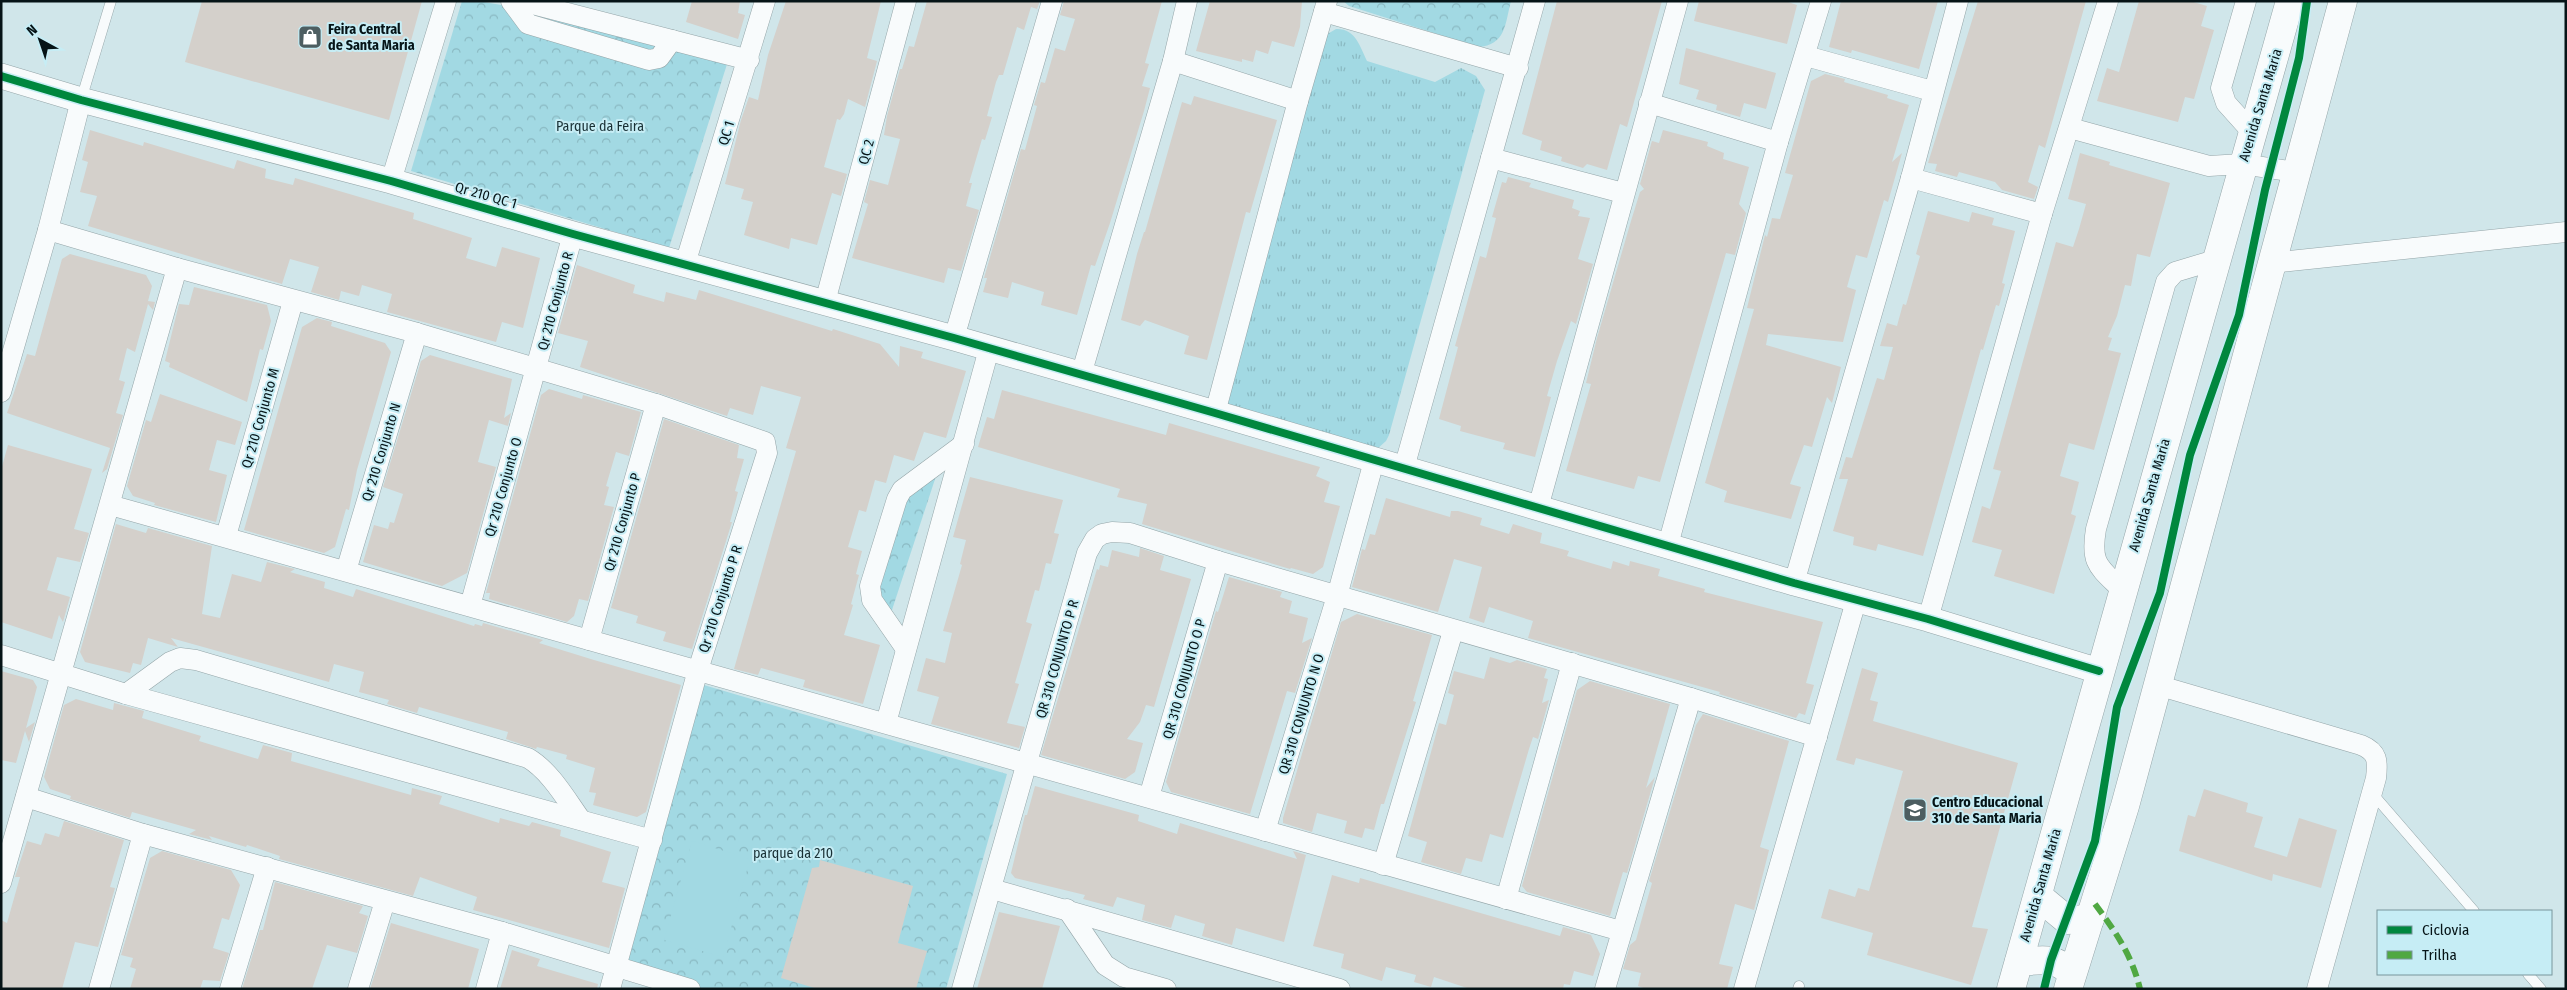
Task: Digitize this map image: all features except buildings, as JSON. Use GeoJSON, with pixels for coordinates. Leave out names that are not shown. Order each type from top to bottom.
{"type":"FeatureCollection","features":[{"type":"Feature","properties":{"kind":"main road","name":"Avenida Santa Maria"},"geometry":{"type":"LineString","coordinates":[[2010,989],[2038,896],[2099,671],[2242,164],[2290,1]]}},
{"type":"Feature","properties":{"kind":"main road"},"geometry":{"type":"LineString","coordinates":[[2070,981],[2125,806],[2343,1]]}},
{"type":"Feature","properties":{"kind":"main road"},"geometry":{"type":"LineString","coordinates":[[2038,896],[2067,920],[2090,919]]}},
{"type":"Feature","properties":{"kind":"main road"},"geometry":{"type":"LineString","coordinates":[[2019,962],[2051,960],[2059,962],[2070,981]]}},
{"type":"Feature","properties":{"kind":"street"},"geometry":{"type":"LineString","coordinates":[[391,181],[446,1]]}},
{"type":"Feature","properties":{"kind":"street"},"geometry":{"type":"LineString","coordinates":[[511,1],[528,24],[649,60],[658,58],[672,40]]}},
{"type":"Feature","properties":{"kind":"street"},"geometry":{"type":"LineString","coordinates":[[521,1],[748,60]]}},
{"type":"Feature","properties":{"kind":"street","name":"QC 1"},"geometry":{"type":"LineString","coordinates":[[685,264],[765,1]]}},
{"type":"Feature","properties":{"kind":"street","name":"QC 2"},"geometry":{"type":"LineString","coordinates":[[825,302],[906,1]]}},
{"type":"Feature","properties":{"kind":"street"},"geometry":{"type":"LineString","coordinates":[[954,338],[1052,1]]}},
{"type":"Feature","properties":{"kind":"street"},"geometry":{"type":"LineString","coordinates":[[1081,376],[1173,61],[1187,1]]}},
{"type":"Feature","properties":{"kind":"street"},"geometry":{"type":"LineString","coordinates":[[1404,468],[1518,68],[1535,1]]}},
{"type":"Feature","properties":{"kind":"street"},"geometry":{"type":"LineString","coordinates":[[1538,508],[1623,193],[1678,1]]}},
{"type":"Feature","properties":{"kind":"street"},"geometry":{"type":"LineString","coordinates":[[1668,545],[1778,142],[1806,56],[1821,1]]}},
{"type":"Feature","properties":{"kind":"street"},"geometry":{"type":"LineString","coordinates":[[1794,583],[1910,178],[1932,90],[1958,1]]}},
{"type":"Feature","properties":{"kind":"street"},"geometry":{"type":"LineString","coordinates":[[1928,619],[2042,214],[2108,1]]}},
{"type":"Feature","properties":{"kind":"street"},"geometry":{"type":"LineString","coordinates":[[2246,1],[2221,88],[2226,103],[2252,132]]}},
{"type":"Feature","properties":{"kind":"street"},"geometry":{"type":"LineString","coordinates":[[1215,413],[1298,101],[1326,7],[1518,68]]}},
{"type":"Feature","properties":{"kind":"street"},"geometry":{"type":"LineString","coordinates":[[1806,56],[1932,90]]}},
{"type":"Feature","properties":{"kind":"street"},"geometry":{"type":"LineString","coordinates":[[1173,61],[1298,101]]}},
{"type":"Feature","properties":{"kind":"street","name":"Qr 210 QC 1"},"geometry":{"type":"LineString","coordinates":[[1,76],[81,100],[391,181],[573,234],[954,338],[1856,601],[1928,619],[2099,671]]}},
{"type":"Feature","properties":{"kind":"street"},"geometry":{"type":"LineString","coordinates":[[1,392],[48,230],[81,100]]}},
{"type":"Feature","properties":{"kind":"street"},"geometry":{"type":"LineString","coordinates":[[1649,103],[1778,142]]}},
{"type":"Feature","properties":{"kind":"street"},"geometry":{"type":"LineString","coordinates":[[2070,128],[2209,166],[2242,164],[2296,172]]}},
{"type":"Feature","properties":{"kind":"street"},"geometry":{"type":"LineString","coordinates":[[1491,158],[1623,193]]}},
{"type":"Feature","properties":{"kind":"street"},"geometry":{"type":"LineString","coordinates":[[1910,178],[2042,214]]}},
{"type":"Feature","properties":{"kind":"street","name":"Qr 210 Conjunto P R"},"geometry":{"type":"LineString","coordinates":[[48,230],[293,301],[417,333],[656,404],[765,442],[768,450],[698,670],[610,989]]}},
{"type":"Feature","properties":{"kind":"street"},"geometry":{"type":"LineString","coordinates":[[2271,263],[2566,232]]}},
{"type":"Feature","properties":{"kind":"street","name":"Qr 210 Conjunto R"},"geometry":{"type":"LineString","coordinates":[[537,369],[573,234]]}},
{"type":"Feature","properties":{"kind":"street"},"geometry":{"type":"LineString","coordinates":[[2122,590],[2100,569],[2092,550],[2107,491],[2166,282],[2175,272],[2215,260]]}},
{"type":"Feature","properties":{"kind":"street"},"geometry":{"type":"LineString","coordinates":[[1,883],[177,268]]}},
{"type":"Feature","properties":{"kind":"street","name":"Qr 210 Conjunto M"},"geometry":{"type":"LineString","coordinates":[[226,536],[293,301]]}},
{"type":"Feature","properties":{"kind":"street","name":"Qr 210 Conjunto N"},"geometry":{"type":"LineString","coordinates":[[346,571],[417,333]]}},
{"type":"Feature","properties":{"kind":"street"},"geometry":{"type":"LineString","coordinates":[[886,723],[989,349]]}},
{"type":"Feature","properties":{"kind":"street","name":"Qr 210 Conjunto O"},"geometry":{"type":"LineString","coordinates":[[470,606],[537,369]]}},
{"type":"Feature","properties":{"kind":"street","name":"Qr 210 Conjunto P"},"geometry":{"type":"LineString","coordinates":[[589,640],[656,404]]}},
{"type":"Feature","properties":{"kind":"street"},"geometry":{"type":"LineString","coordinates":[[906,649],[872,600],[870,586],[897,498],[902,490],[964,444]]}},
{"type":"Feature","properties":{"kind":"street","name":"QR 310 CONJUNTO N O"},"geometry":{"type":"LineString","coordinates":[[1265,831],[1337,596],[1374,461]]}},
{"type":"Feature","properties":{"kind":"street"},"geometry":{"type":"LineString","coordinates":[[110,505],[226,536],[886,723],[1026,765],[1149,797],[1383,865],[1622,931]]}},
{"type":"Feature","properties":{"kind":"street","name":"QR 310 CONJUNTO P R"},"geometry":{"type":"LineString","coordinates":[[962,989],[1087,553],[1095,539],[1112,532],[1130,533],[1218,561]]}},
{"type":"Feature","properties":{"kind":"street"},"geometry":{"type":"LineString","coordinates":[[1218,561],[1452,631],[1572,663],[1691,698],[1817,738]]}},
{"type":"Feature","properties":{"kind":"street","name":"QR 310 CONJUNTO O P"},"geometry":{"type":"LineString","coordinates":[[1149,797],[1218,561]]}},
{"type":"Feature","properties":{"kind":"street"},"geometry":{"type":"LineString","coordinates":[[1744,989],[1856,601]]}},
{"type":"Feature","properties":{"kind":"street"},"geometry":{"type":"LineString","coordinates":[[1383,865],[1452,631]]}},
{"type":"Feature","properties":{"kind":"street"},"geometry":{"type":"LineString","coordinates":[[1,655],[126,694],[652,840]]}},
{"type":"Feature","properties":{"kind":"street"},"geometry":{"type":"LineString","coordinates":[[126,694],[170,662],[180,658],[196,660],[528,758],[536,763],[556,785],[582,820]]}},
{"type":"Feature","properties":{"kind":"street"},"geometry":{"type":"LineString","coordinates":[[1506,898],[1572,663]]}},
{"type":"Feature","properties":{"kind":"street"},"geometry":{"type":"LineString","coordinates":[[2157,685],[2372,750],[2378,763],[2372,792],[2317,989]]}},
{"type":"Feature","properties":{"kind":"street"},"geometry":{"type":"LineString","coordinates":[[1605,989],[1691,698]]}},
{"type":"Feature","properties":{"kind":"street"},"geometry":{"type":"LineString","coordinates":[[26,797],[142,834],[502,932],[690,989]]}},
{"type":"Feature","properties":{"kind":"street"},"geometry":{"type":"LineString","coordinates":[[99,989],[142,834]]}},
{"type":"Feature","properties":{"kind":"street"},"geometry":{"type":"LineString","coordinates":[[230,989],[267,867]]}},
{"type":"Feature","properties":{"kind":"street"},"geometry":{"type":"LineString","coordinates":[[992,888],[1340,989]]}},
{"type":"Feature","properties":{"kind":"street"},"geometry":{"type":"LineString","coordinates":[[358,989],[385,901]]}},
{"type":"Feature","properties":{"kind":"street"},"geometry":{"type":"LineString","coordinates":[[1067,909],[1105,965],[1112,972],[1166,989]]}},
{"type":"Feature","properties":{"kind":"street"},"geometry":{"type":"LineString","coordinates":[[486,989],[502,932]]}},
{"type":"Feature","properties":{"kind":"lane"},"geometry":{"type":"LineString","coordinates":[[81,100],[111,1]]}},
{"type":"Feature","properties":{"kind":"lane"},"geometry":{"type":"LineString","coordinates":[[2372,792],[2473,910]]}},
{"type":"Feature","properties":{"kind":"lane"},"geometry":{"type":"LineString","coordinates":[[2529,975],[2541,989]]}},
{"type":"Feature","properties":{"kind":"green space","name":"Parque da Feira"},"geometry":{"type":"Polygon","coordinates":[[[462,1],[478,1],[581,19],[728,61],[669,248],[411,171],[462,1]]]}},
{"type":"Feature","properties":{"kind":"green space"},"geometry":{"type":"Polygon","coordinates":[[[1343,1],[1511,1],[1503,32],[1499,38],[1487,45],[1478,47],[1349,6],[1343,1]]]}},
{"type":"Feature","properties":{"kind":"green space"},"geometry":{"type":"Polygon","coordinates":[[[1336,29],[1348,31],[1356,39],[1367,61],[1435,82],[1461,68],[1476,76],[1485,90],[1389,435],[1386,441],[1376,450],[1228,410],[1222,392],[1324,36],[1336,29]]]}},
{"type":"Feature","properties":{"kind":"green space"},"geometry":{"type":"Polygon","coordinates":[[[939,467],[889,619],[871,592],[902,495],[939,467]]]}},
{"type":"Feature","properties":{"kind":"green space","name":"parque da 210"},"geometry":{"type":"Polygon","coordinates":[[[697,683],[1007,774],[946,989],[699,989],[617,966],[697,683]]]}},
{"type":"Feature","properties":{"kind":"green space"},"geometry":{"type":"Polygon","coordinates":[[[692,841],[750,859],[723,957],[664,940],[692,841]]]}},
{"type":"Feature","properties":{"kind":"marked path"},"geometry":{"type":"LineString","coordinates":[[2095,904],[2128,954],[2140,989]]}},
{"type":"Feature","properties":{"kind":"cycle path"},"geometry":{"type":"LineString","coordinates":[[2044,989],[2051,960],[2095,841],[2117,707],[2160,593],[2190,455],[2239,315],[2265,190],[2299,58],[2307,1]]}},
{"type":"Feature","properties":{"kind":"cycle path"},"geometry":{"type":"LineString","coordinates":[[1,76],[81,100],[391,181],[573,234],[954,338],[1794,583],[1928,619],[2099,671]]}},
{"type":"Feature","properties":{"kind":"place","name":"Feira Central de Santa Maria"},"geometry":{"type":"Point","coordinates":[310,37]}},
{"type":"Feature","properties":{"kind":"place","name":"Centro Educacional 310 de Santa Maria"},"geometry":{"type":"Point","coordinates":[1915,810]}}]}
